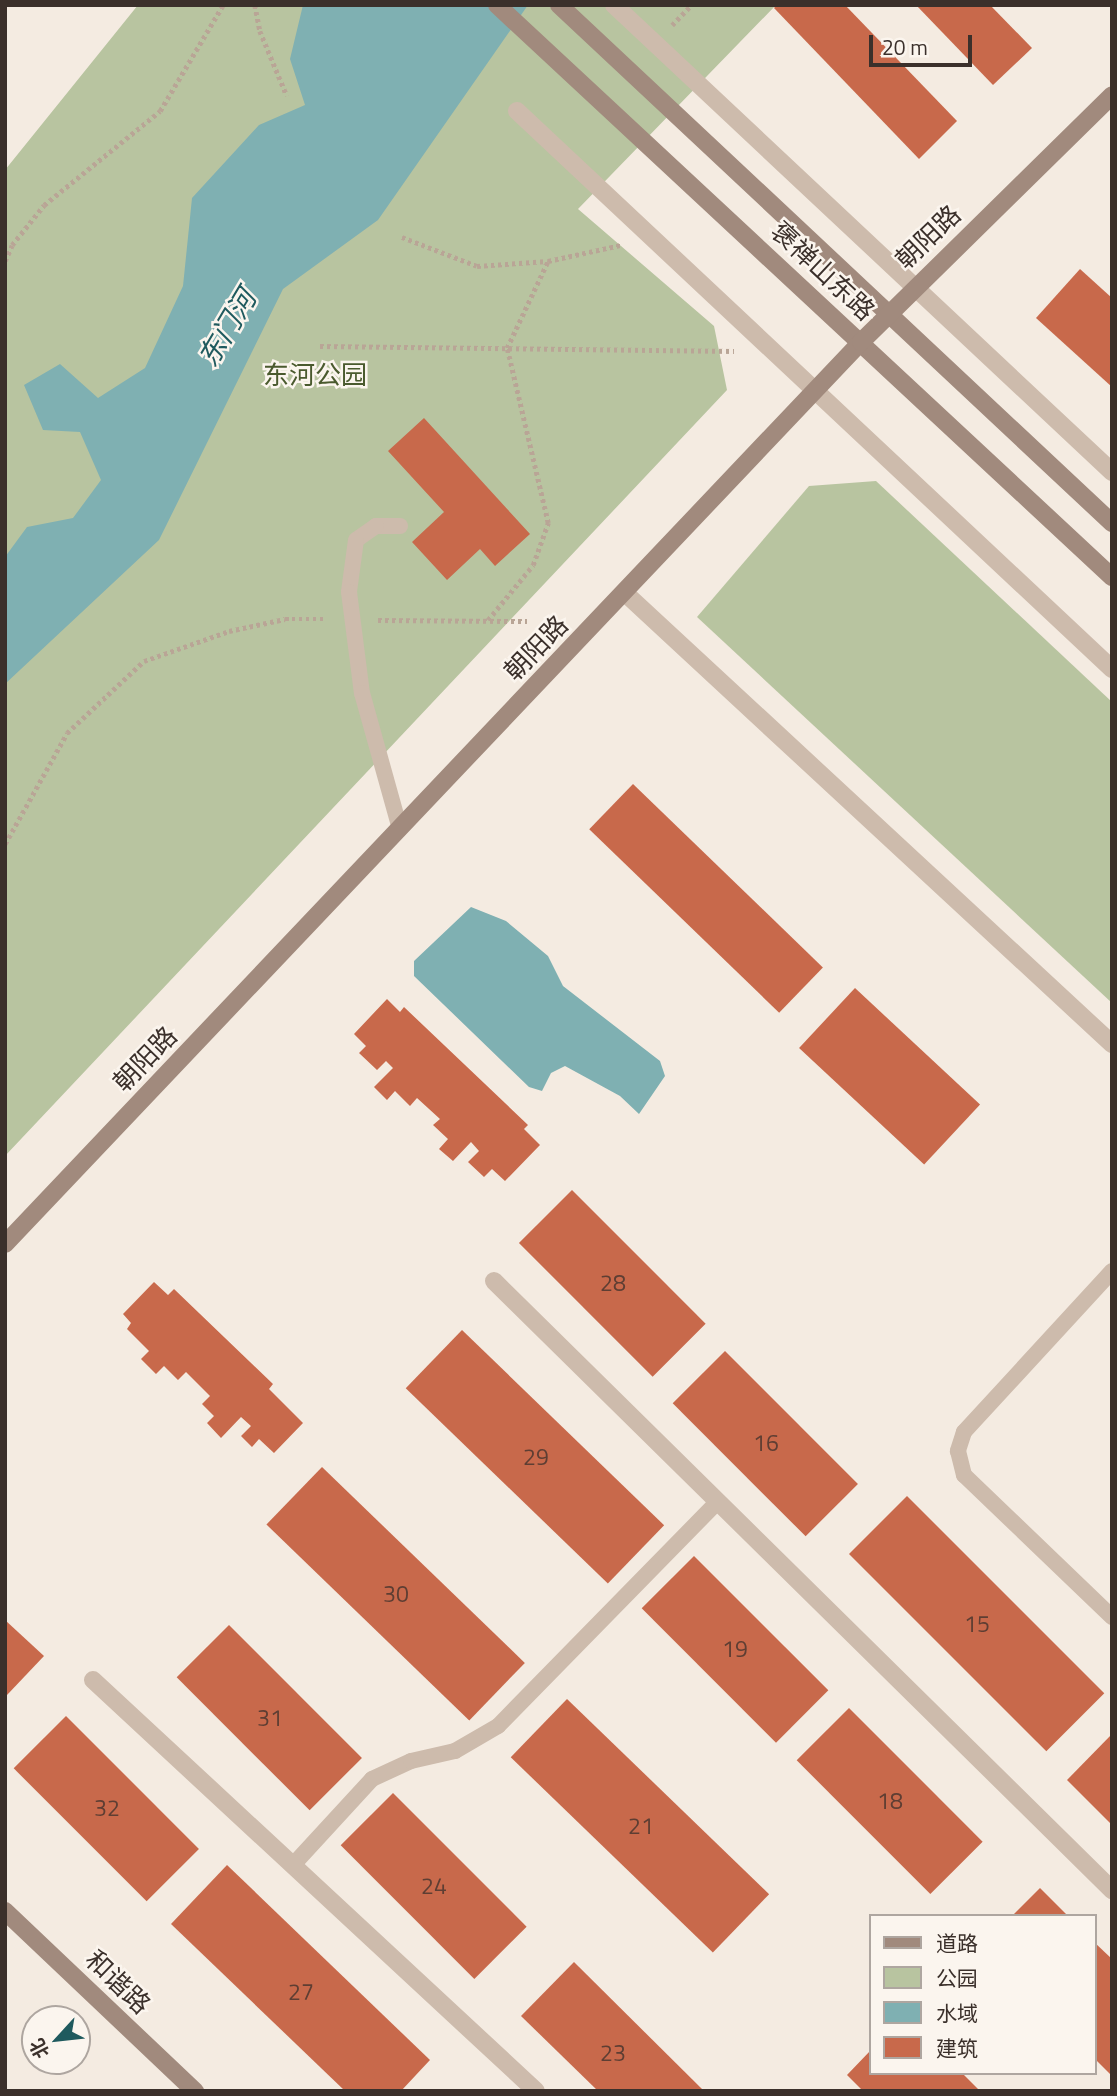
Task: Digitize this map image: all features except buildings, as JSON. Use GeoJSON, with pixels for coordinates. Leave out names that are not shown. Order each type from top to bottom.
{"type":"FeatureCollection","features":[{"type":"Feature","properties":{"kind":"main road","name":"褒禅山东路"},"geometry":{"type":"LineString","coordinates":[[497,5],[1112,577]]}},
{"type":"Feature","properties":{"kind":"main road","name":"褒禅山东路"},"geometry":{"type":"LineString","coordinates":[[559,5],[1112,523]]}},
{"type":"Feature","properties":{"kind":"main road","name":"朝阳路"},"geometry":{"type":"LineString","coordinates":[[5,1244],[861,342],[1112,95]]}},
{"type":"Feature","properties":{"kind":"main road","name":"和谐路"},"geometry":{"type":"LineString","coordinates":[[5,1911],[195,2091]]}},
{"type":"Feature","properties":{"kind":"street"},"geometry":{"type":"LineString","coordinates":[[614,5],[1112,472]]}},
{"type":"Feature","properties":{"kind":"street"},"geometry":{"type":"LineString","coordinates":[[517,111],[1112,669]]}},
{"type":"Feature","properties":{"kind":"street"},"geometry":{"type":"LineString","coordinates":[[625,593],[1112,1044]]}},
{"type":"Feature","properties":{"kind":"street"},"geometry":{"type":"LineString","coordinates":[[494,1281],[1112,1891]]}},
{"type":"Feature","properties":{"kind":"street"},"geometry":{"type":"LineString","coordinates":[[93,1680],[537,2091]]}},
{"type":"Feature","properties":{"kind":"lane"},"geometry":{"type":"LineString","coordinates":[[400,526],[376,526],[356,540],[349,592],[362,693],[400,830]]}},
{"type":"Feature","properties":{"kind":"lane"},"geometry":{"type":"LineString","coordinates":[[1112,1271],[964,1432],[958,1451],[964,1475],[1112,1617]]}},
{"type":"Feature","properties":{"kind":"lane"},"geometry":{"type":"LineString","coordinates":[[293,1865],[372,1779],[411,1761],[455,1751],[498,1726],[717,1502]]}},
{"type":"Feature","properties":{"kind":"path"},"geometry":{"type":"LineString","coordinates":[[5,261],[12,244],[44,205],[160,111],[223,5]]}},
{"type":"Feature","properties":{"kind":"path"},"geometry":{"type":"LineString","coordinates":[[255,5],[260,31],[287,96]]}},
{"type":"Feature","properties":{"kind":"path"},"geometry":{"type":"LineString","coordinates":[[402,237],[477,266],[548,261],[653,239]]}},
{"type":"Feature","properties":{"kind":"path"},"geometry":{"type":"LineString","coordinates":[[488,620],[533,565],[548,523],[507,348],[548,261]]}},
{"type":"Feature","properties":{"kind":"path"},"geometry":{"type":"LineString","coordinates":[[320,346],[774,352]]}},
{"type":"Feature","properties":{"kind":"path"},"geometry":{"type":"LineString","coordinates":[[5,844],[67,733],[144,662],[229,631],[274,621],[339,619]]}},
{"type":"Feature","properties":{"kind":"path"},"geometry":{"type":"LineString","coordinates":[[366,620],[527,621]]}},
{"type":"Feature","properties":{"kind":"green space","name":"东河公园"},"geometry":{"type":"Polygon","coordinates":[[[138,5],[776,5],[578,209],[714,326],[727,390],[5,1156],[5,170],[138,5]]]}},
{"type":"Feature","properties":{"kind":"green space"},"geometry":{"type":"Polygon","coordinates":[[[876,481],[1112,702],[1112,1003],[697,617],[809,486],[876,481]]]}},
{"type":"Feature","properties":{"kind":"water","name":"东门河"},"geometry":{"type":"Polygon","coordinates":[[[303,5],[528,5],[378,220],[283,289],[159,540],[5,684],[5,557],[27,527],[73,518],[101,480],[80,432],[43,430],[24,385],[60,364],[98,398],[145,368],[183,286],[192,198],[259,125],[305,105],[290,59],[303,5]]]}},
{"type":"Feature","properties":{"kind":"water"},"geometry":{"type":"Polygon","coordinates":[[[471,907],[506,921],[548,956],[563,986],[660,1061],[665,1076],[639,1114],[620,1096],[565,1066],[551,1073],[542,1091],[529,1087],[414,976],[414,961],[471,907]]]}}]}
